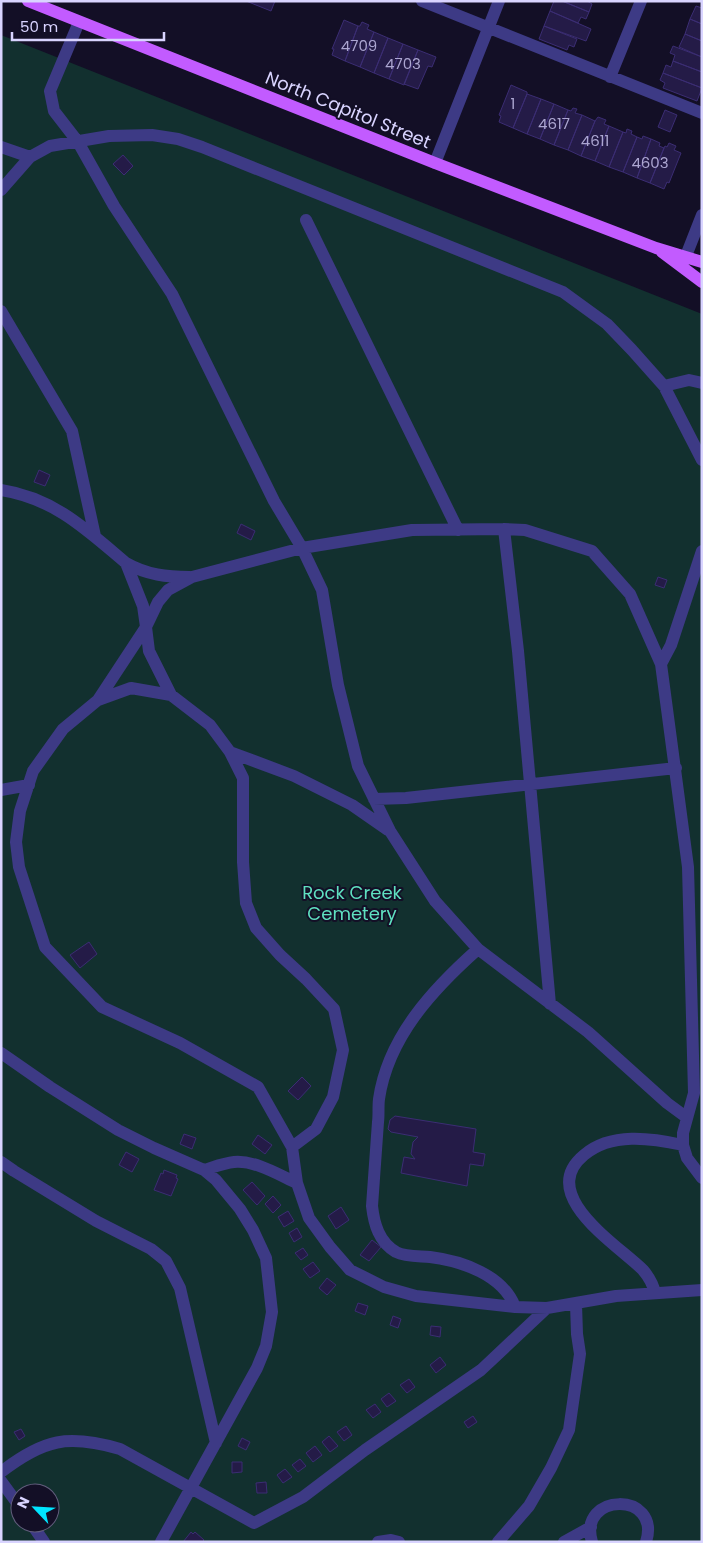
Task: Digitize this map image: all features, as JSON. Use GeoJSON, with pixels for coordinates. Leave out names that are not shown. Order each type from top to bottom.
{"type":"FeatureCollection","features":[{"type":"Feature","properties":{"kind":"main road","name":"North Capitol Street"},"geometry":{"type":"LineString","coordinates":[[35,3],[435,163],[656,248],[683,262],[702,282]]}},
{"type":"Feature","properties":{"kind":"main road"},"geometry":{"type":"LineString","coordinates":[[683,262],[702,262]]}},
{"type":"Feature","properties":{"kind":"street"},"geometry":{"type":"LineString","coordinates":[[422,1],[702,113]]}},
{"type":"Feature","properties":{"kind":"street"},"geometry":{"type":"LineString","coordinates":[[435,163],[499,1]]}},
{"type":"Feature","properties":{"kind":"street"},"geometry":{"type":"LineString","coordinates":[[610,77],[641,1]]}},
{"type":"Feature","properties":{"kind":"street"},"geometry":{"type":"LineString","coordinates":[[79,22],[50,91],[54,111],[78,142],[114,206],[172,294],[274,501],[302,548],[322,590],[338,685],[358,766],[390,831],[435,901],[478,949],[588,1032],[686,1118]]}},
{"type":"Feature","properties":{"kind":"street"},"geometry":{"type":"LineString","coordinates":[[1,190],[30,156],[50,146],[109,136],[152,135],[178,139],[202,147],[563,292],[607,324],[664,386],[702,460]]}},
{"type":"Feature","properties":{"kind":"street"},"geometry":{"type":"LineString","coordinates":[[1,147],[30,156]]}},
{"type":"Feature","properties":{"kind":"street"},"geometry":{"type":"LineString","coordinates":[[683,262],[702,214]]}},
{"type":"Feature","properties":{"kind":"street"},"geometry":{"type":"LineString","coordinates":[[306,220],[458,530]]}},
{"type":"Feature","properties":{"kind":"street"},"geometry":{"type":"LineString","coordinates":[[1,311],[72,431],[94,536]]}},
{"type":"Feature","properties":{"kind":"street"},"geometry":{"type":"LineString","coordinates":[[664,386],[689,380],[702,383]]}},
{"type":"Feature","properties":{"kind":"street"},"geometry":{"type":"LineString","coordinates":[[1,490],[44,501],[75,520],[126,563],[140,571],[166,577],[192,577]]}},
{"type":"Feature","properties":{"kind":"street"},"geometry":{"type":"LineString","coordinates":[[504,529],[518,652],[550,1004]]}},
{"type":"Feature","properties":{"kind":"street"},"geometry":{"type":"LineString","coordinates":[[702,1178],[687,1158],[683,1145],[686,1118],[694,1093],[688,867],[661,664],[630,594],[592,551],[525,530],[412,530],[302,548],[192,577],[168,590],[158,602],[146,627],[98,700],[63,729],[33,770],[20,811],[16,842],[19,867],[45,947],[102,1007],[180,1043],[258,1087],[292,1146],[297,1183],[309,1218],[350,1270],[384,1287],[416,1296],[515,1307],[547,1308],[616,1296],[702,1290]]}},
{"type":"Feature","properties":{"kind":"street"},"geometry":{"type":"LineString","coordinates":[[661,664],[671,645],[702,551]]}},
{"type":"Feature","properties":{"kind":"street"},"geometry":{"type":"LineString","coordinates":[[126,563],[143,606],[150,651],[171,695],[210,725],[230,752],[243,778],[243,862],[246,903],[256,928],[334,1009],[342,1050],[333,1097],[316,1129],[292,1146]]}},
{"type":"Feature","properties":{"kind":"street"},"geometry":{"type":"LineString","coordinates":[[98,700],[131,688],[171,695]]}},
{"type":"Feature","properties":{"kind":"street"},"geometry":{"type":"LineString","coordinates":[[230,752],[294,776],[352,805],[390,831]]}},
{"type":"Feature","properties":{"kind":"street"},"geometry":{"type":"LineString","coordinates":[[374,798],[406,798],[676,768]]}},
{"type":"Feature","properties":{"kind":"street"},"geometry":{"type":"LineString","coordinates":[[1,790],[29,785]]}},
{"type":"Feature","properties":{"kind":"street"},"geometry":{"type":"LineString","coordinates":[[478,949],[452,972],[420,1010],[404,1032],[386,1070],[378,1100],[372,1206],[380,1236],[391,1249],[404,1255],[433,1258],[471,1268],[503,1287],[510,1295],[515,1307]]}},
{"type":"Feature","properties":{"kind":"street"},"geometry":{"type":"LineString","coordinates":[[1,1053],[118,1130],[204,1170],[216,1180],[240,1209],[253,1230],[266,1258],[272,1312],[266,1346],[257,1368],[162,1542]]}},
{"type":"Feature","properties":{"kind":"street"},"geometry":{"type":"LineString","coordinates":[[656,1293],[652,1282],[644,1271],[597,1230],[581,1211],[572,1196],[571,1177],[578,1160],[595,1147],[607,1142],[638,1139],[683,1145]]}},
{"type":"Feature","properties":{"kind":"street"},"geometry":{"type":"LineString","coordinates":[[1,1162],[14,1172],[96,1221],[151,1249],[166,1261],[180,1288],[216,1443]]}},
{"type":"Feature","properties":{"kind":"street"},"geometry":{"type":"LineString","coordinates":[[204,1170],[222,1164],[237,1162],[251,1164],[297,1183]]}},
{"type":"Feature","properties":{"kind":"street"},"geometry":{"type":"LineString","coordinates":[[498,1542],[529,1506],[551,1468],[569,1430],[580,1354],[576,1304]]}},
{"type":"Feature","properties":{"kind":"street"},"geometry":{"type":"LineString","coordinates":[[1,1472],[24,1454],[44,1446],[63,1441],[82,1440],[99,1443],[120,1449],[254,1523],[303,1497],[366,1450],[481,1370],[547,1308]]}},
{"type":"Feature","properties":{"kind":"street"},"geometry":{"type":"LineString","coordinates":[[1,1481],[10,1494]]}},
{"type":"Feature","properties":{"kind":"street"},"geometry":{"type":"LineString","coordinates":[[592,1542],[591,1528],[597,1514],[609,1505],[618,1503],[628,1504],[644,1516],[648,1525],[646,1542]]}},
{"type":"Feature","properties":{"kind":"street"},"geometry":{"type":"LineString","coordinates":[[564,1542],[591,1528]]}},
{"type":"Feature","properties":{"kind":"street"},"geometry":{"type":"LineString","coordinates":[[378,1542],[390,1540],[399,1542]]}},
{"type":"Feature","properties":{"kind":"green space","name":"Rock Creek Cemetery"},"geometry":{"type":"Polygon","coordinates":[[[1,35],[702,314],[702,1542],[1,1542],[1,35]]]}},
{"type":"Feature","properties":{"kind":"building"},"geometry":{"type":"Polygon","coordinates":[[[246,1],[275,1],[271,11],[246,1]]]}},
{"type":"Feature","properties":{"kind":"building"},"geometry":{"type":"Polygon","coordinates":[[[554,1],[562,1],[589,12],[586,19],[581,17],[578,23],[550,11],[554,1]]]}},
{"type":"Feature","properties":{"kind":"building"},"geometry":{"type":"Polygon","coordinates":[[[562,1],[587,1],[592,4],[589,12],[562,1]]]}},
{"type":"Feature","properties":{"kind":"building"},"geometry":{"type":"Polygon","coordinates":[[[696,6],[702,8],[702,24],[690,19],[696,6]]]}},
{"type":"Feature","properties":{"kind":"building"},"geometry":{"type":"Polygon","coordinates":[[[550,11],[591,29],[586,41],[544,26],[550,11]]]}},
{"type":"Feature","properties":{"kind":"building"},"geometry":{"type":"Polygon","coordinates":[[[690,19],[702,24],[702,41],[685,34],[690,19]]]}},
{"type":"Feature","properties":{"kind":"building"},"geometry":{"type":"Polygon","coordinates":[[[344,20],[358,26],[345,61],[332,55],[334,49],[332,49],[344,20]]]}},
{"type":"Feature","properties":{"kind":"building"},"geometry":{"type":"Polygon","coordinates":[[[362,22],[369,25],[367,29],[374,32],[360,67],[345,61],[358,26],[362,22]]]}},
{"type":"Feature","properties":{"kind":"building"},"geometry":{"type":"Polygon","coordinates":[[[544,26],[577,39],[574,47],[569,45],[567,50],[539,39],[544,26]]]}},
{"type":"Feature","properties":{"kind":"building"},"geometry":{"type":"Polygon","coordinates":[[[374,32],[388,38],[374,73],[360,67],[374,32]]]}},
{"type":"Feature","properties":{"kind":"building"},"geometry":{"type":"Polygon","coordinates":[[[685,34],[702,41],[702,57],[679,47],[685,34]]]}},
{"type":"Feature","properties":{"kind":"building"},"geometry":{"type":"Polygon","coordinates":[[[388,38],[403,44],[389,79],[374,73],[388,38]]]}},
{"type":"Feature","properties":{"kind":"building"},"geometry":{"type":"Polygon","coordinates":[[[403,44],[418,50],[404,85],[389,79],[403,44]]]}},
{"type":"Feature","properties":{"kind":"building"},"geometry":{"type":"Polygon","coordinates":[[[673,46],[702,57],[702,72],[673,61],[675,55],[670,53],[673,46]]]}},
{"type":"Feature","properties":{"kind":"building"},"geometry":{"type":"Polygon","coordinates":[[[418,50],[436,57],[432,67],[428,66],[418,89],[404,84],[418,50]]]}},
{"type":"Feature","properties":{"kind":"building"},"geometry":{"type":"Polygon","coordinates":[[[673,61],[702,72],[702,88],[663,73],[666,65],[671,67],[673,61]]]}},
{"type":"Feature","properties":{"kind":"building"},"geometry":{"type":"Polygon","coordinates":[[[663,73],[702,88],[697,101],[663,88],[665,83],[660,80],[663,73]]]}},
{"type":"Feature","properties":{"kind":"building"},"geometry":{"type":"Polygon","coordinates":[[[511,85],[527,92],[513,128],[499,122],[501,116],[499,115],[511,85]]]}},
{"type":"Feature","properties":{"kind":"building"},"geometry":{"type":"Polygon","coordinates":[[[527,94],[541,99],[527,134],[513,128],[527,94]]]}},
{"type":"Feature","properties":{"kind":"building"},"geometry":{"type":"Polygon","coordinates":[[[541,99],[554,104],[540,139],[527,134],[541,99]]]}},
{"type":"Feature","properties":{"kind":"building"},"geometry":{"type":"Polygon","coordinates":[[[554,104],[568,110],[554,145],[540,139],[554,104]]]}},
{"type":"Feature","properties":{"kind":"building"},"geometry":{"type":"Polygon","coordinates":[[[573,108],[577,109],[575,113],[582,115],[568,150],[554,145],[568,110],[571,111],[573,108]]]}},
{"type":"Feature","properties":{"kind":"building"},"geometry":{"type":"Polygon","coordinates":[[[665,110],[677,115],[670,132],[658,127],[665,110]]]}},
{"type":"Feature","properties":{"kind":"building"},"geometry":{"type":"Polygon","coordinates":[[[582,115],[595,121],[581,156],[568,150],[582,115]]]}},
{"type":"Feature","properties":{"kind":"building"},"geometry":{"type":"Polygon","coordinates":[[[598,117],[606,120],[604,124],[609,126],[595,161],[581,156],[598,117]]]}},
{"type":"Feature","properties":{"kind":"building"},"geometry":{"type":"Polygon","coordinates":[[[609,126],[623,132],[609,167],[595,161],[609,126]]]}},
{"type":"Feature","properties":{"kind":"building"},"geometry":{"type":"Polygon","coordinates":[[[627,129],[632,131],[631,134],[637,137],[623,172],[609,167],[623,132],[626,133],[627,129]]]}},
{"type":"Feature","properties":{"kind":"building"},"geometry":{"type":"Polygon","coordinates":[[[643,136],[651,139],[637,178],[623,172],[637,137],[642,139],[643,136]]]}},
{"type":"Feature","properties":{"kind":"building"},"geometry":{"type":"Polygon","coordinates":[[[651,139],[660,143],[659,146],[664,148],[650,183],[637,178],[651,139]]]}},
{"type":"Feature","properties":{"kind":"building"},"geometry":{"type":"Polygon","coordinates":[[[669,143],[676,146],[674,150],[681,153],[669,183],[667,182],[664,189],[650,183],[664,148],[669,143]]]}},
{"type":"Feature","properties":{"kind":"building"},"geometry":{"type":"Polygon","coordinates":[[[123,155],[133,166],[124,175],[113,164],[123,155]]]}},
{"type":"Feature","properties":{"kind":"building"},"geometry":{"type":"Polygon","coordinates":[[[39,470],[50,475],[45,486],[34,482],[39,470]]]}},
{"type":"Feature","properties":{"kind":"building"},"geometry":{"type":"Polygon","coordinates":[[[241,524],[255,531],[251,540],[237,533],[241,524]]]}},
{"type":"Feature","properties":{"kind":"building"},"geometry":{"type":"Polygon","coordinates":[[[658,577],[667,580],[664,588],[655,585],[658,577]]]}},
{"type":"Feature","properties":{"kind":"building"},"geometry":{"type":"Polygon","coordinates":[[[89,942],[97,954],[80,968],[70,955],[89,942]]]}},
{"type":"Feature","properties":{"kind":"building"},"geometry":{"type":"Polygon","coordinates":[[[302,1077],[311,1086],[298,1100],[288,1091],[302,1077]]]}},
{"type":"Feature","properties":{"kind":"building"},"geometry":{"type":"Polygon","coordinates":[[[395,1116],[476,1129],[473,1152],[485,1154],[483,1166],[470,1164],[467,1186],[401,1173],[404,1157],[415,1159],[411,1154],[413,1142],[418,1137],[391,1132],[388,1129],[390,1120],[395,1116]]]}},
{"type":"Feature","properties":{"kind":"building"},"geometry":{"type":"Polygon","coordinates":[[[184,1134],[196,1138],[192,1149],[180,1144],[184,1134]]]}},
{"type":"Feature","properties":{"kind":"building"},"geometry":{"type":"Polygon","coordinates":[[[258,1135],[272,1145],[265,1154],[252,1144],[258,1135]]]}},
{"type":"Feature","properties":{"kind":"building"},"geometry":{"type":"Polygon","coordinates":[[[126,1152],[139,1159],[132,1172],[119,1165],[126,1152]]]}},
{"type":"Feature","properties":{"kind":"building"},"geometry":{"type":"Polygon","coordinates":[[[164,1170],[177,1175],[176,1178],[178,1179],[171,1196],[154,1190],[164,1170]]]}},
{"type":"Feature","properties":{"kind":"building"},"geometry":{"type":"Polygon","coordinates":[[[252,1182],[265,1196],[257,1205],[243,1190],[252,1182]]]}},
{"type":"Feature","properties":{"kind":"building"},"geometry":{"type":"Polygon","coordinates":[[[273,1196],[281,1205],[273,1213],[265,1204],[273,1196]]]}},
{"type":"Feature","properties":{"kind":"building"},"geometry":{"type":"Polygon","coordinates":[[[341,1207],[349,1220],[336,1229],[328,1216],[341,1207]]]}},
{"type":"Feature","properties":{"kind":"building"},"geometry":{"type":"Polygon","coordinates":[[[288,1211],[294,1221],[284,1227],[278,1217],[288,1211]]]}},
{"type":"Feature","properties":{"kind":"building"},"geometry":{"type":"Polygon","coordinates":[[[297,1228],[302,1237],[294,1242],[289,1233],[297,1228]]]}},
{"type":"Feature","properties":{"kind":"building"},"geometry":{"type":"Polygon","coordinates":[[[372,1240],[381,1247],[369,1261],[360,1255],[372,1240]]]}},
{"type":"Feature","properties":{"kind":"building"},"geometry":{"type":"Polygon","coordinates":[[[303,1248],[308,1255],[301,1260],[295,1253],[303,1248]]]}},
{"type":"Feature","properties":{"kind":"building"},"geometry":{"type":"Polygon","coordinates":[[[313,1262],[320,1271],[310,1278],[303,1269],[313,1262]]]}},
{"type":"Feature","properties":{"kind":"building"},"geometry":{"type":"Polygon","coordinates":[[[327,1278],[336,1285],[327,1295],[319,1288],[327,1278]]]}},
{"type":"Feature","properties":{"kind":"building"},"geometry":{"type":"Polygon","coordinates":[[[358,1303],[368,1306],[365,1315],[355,1311],[358,1303]]]}},
{"type":"Feature","properties":{"kind":"building"},"geometry":{"type":"Polygon","coordinates":[[[393,1316],[401,1319],[398,1328],[390,1325],[393,1316]]]}},
{"type":"Feature","properties":{"kind":"building"},"geometry":{"type":"Polygon","coordinates":[[[431,1326],[441,1327],[440,1337],[430,1335],[431,1326]]]}},
{"type":"Feature","properties":{"kind":"building"},"geometry":{"type":"Polygon","coordinates":[[[440,1357],[446,1365],[436,1373],[430,1365],[440,1357]]]}},
{"type":"Feature","properties":{"kind":"building"},"geometry":{"type":"Polygon","coordinates":[[[409,1379],[415,1387],[407,1393],[400,1385],[409,1379]]]}},
{"type":"Feature","properties":{"kind":"building"},"geometry":{"type":"Polygon","coordinates":[[[389,1393],[396,1401],[387,1407],[381,1399],[389,1393]]]}},
{"type":"Feature","properties":{"kind":"building"},"geometry":{"type":"Polygon","coordinates":[[[375,1404],[381,1412],[373,1418],[366,1410],[375,1404]]]}},
{"type":"Feature","properties":{"kind":"building"},"geometry":{"type":"Polygon","coordinates":[[[473,1416],[477,1422],[468,1428],[464,1422],[473,1416]]]}},
{"type":"Feature","properties":{"kind":"building"},"geometry":{"type":"Polygon","coordinates":[[[346,1426],[352,1435],[344,1441],[337,1432],[346,1426]]]}},
{"type":"Feature","properties":{"kind":"building"},"geometry":{"type":"Polygon","coordinates":[[[21,1429],[25,1436],[19,1440],[14,1432],[21,1429]]]}},
{"type":"Feature","properties":{"kind":"building"},"geometry":{"type":"Polygon","coordinates":[[[329,1436],[338,1446],[330,1452],[322,1442],[329,1436]]]}},
{"type":"Feature","properties":{"kind":"building"},"geometry":{"type":"Polygon","coordinates":[[[242,1438],[250,1442],[246,1450],[238,1446],[242,1438]]]}},
{"type":"Feature","properties":{"kind":"building"},"geometry":{"type":"Polygon","coordinates":[[[315,1446],[322,1455],[313,1462],[306,1453],[315,1446]]]}},
{"type":"Feature","properties":{"kind":"building"},"geometry":{"type":"Polygon","coordinates":[[[300,1459],[306,1466],[298,1472],[292,1465],[300,1459]]]}},
{"type":"Feature","properties":{"kind":"building"},"geometry":{"type":"Polygon","coordinates":[[[232,1462],[242,1462],[242,1472],[232,1473],[232,1462]]]}},
{"type":"Feature","properties":{"kind":"building"},"geometry":{"type":"Polygon","coordinates":[[[285,1469],[292,1477],[283,1483],[277,1475],[285,1469]]]}},
{"type":"Feature","properties":{"kind":"building"},"geometry":{"type":"Polygon","coordinates":[[[266,1482],[267,1493],[257,1493],[256,1483],[266,1482]]]}},
{"type":"Feature","properties":{"kind":"building"},"geometry":{"type":"Polygon","coordinates":[[[191,1532],[193,1534],[195,1532],[204,1540],[202,1542],[183,1542],[191,1532]]]}}]}
